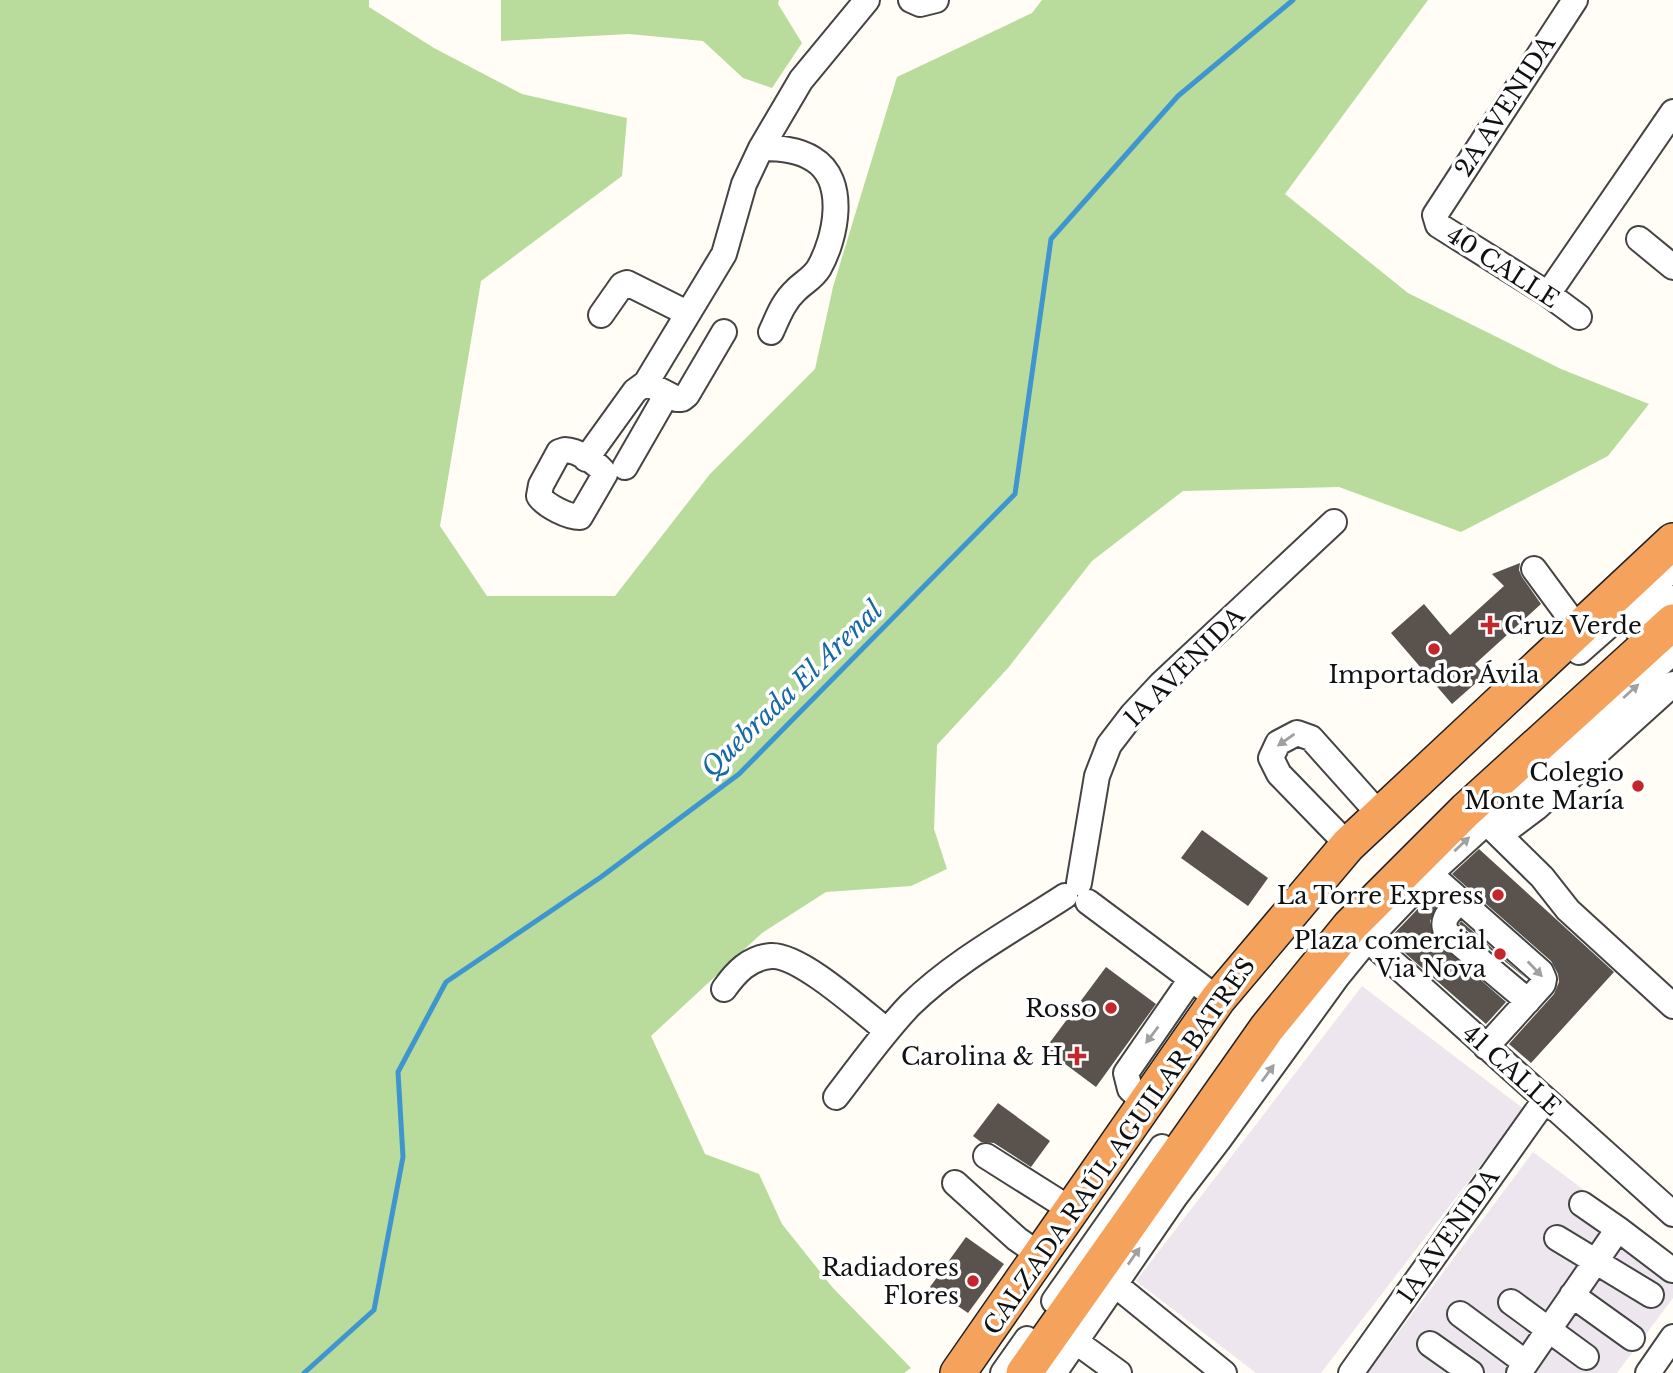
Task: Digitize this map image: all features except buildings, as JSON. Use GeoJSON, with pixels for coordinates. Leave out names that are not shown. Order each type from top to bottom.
{"type":"FeatureCollection","features":[{"type":"Feature","properties":{"kind":"highway","name":"CALZADA RAÚL AGUILAR BATRES"},"geometry":{"type":"LineString","coordinates":[[958,1373],[1145,1103],[1204,989],[1348,845],[1673,541]]}},
{"type":"Feature","properties":{"kind":"highway"},"geometry":{"type":"LineString","coordinates":[[1024,1373],[1106,1276],[1267,1028],[1359,932],[1466,810],[1673,622]]}},
{"type":"Feature","properties":{"kind":"street"},"geometry":{"type":"LineString","coordinates":[[625,467],[687,313],[724,254],[744,184],[761,148],[802,80],[867,0]]}},
{"type":"Feature","properties":{"kind":"street"},"geometry":{"type":"LineString","coordinates":[[911,0],[920,4],[936,0]]}},
{"type":"Feature","properties":{"kind":"street","name":"2A AVENIDA"},"geometry":{"type":"LineString","coordinates":[[1436,212],[1575,0]]}},
{"type":"Feature","properties":{"kind":"street"},"geometry":{"type":"LineString","coordinates":[[1548,294],[1673,112]]}},
{"type":"Feature","properties":{"kind":"street"},"geometry":{"type":"LineString","coordinates":[[761,148],[782,148],[810,157],[827,171],[835,199],[833,227],[821,262],[809,280],[796,289],[783,305],[771,332]]}},
{"type":"Feature","properties":{"kind":"street","name":"40 CALLE"},"geometry":{"type":"LineString","coordinates":[[1436,212],[1438,225],[1548,294],[1579,317]]}},
{"type":"Feature","properties":{"kind":"street"},"geometry":{"type":"LineString","coordinates":[[1639,239],[1673,267]]}},
{"type":"Feature","properties":{"kind":"street"},"geometry":{"type":"LineString","coordinates":[[601,315],[622,285],[627,283],[687,313]]}},
{"type":"Feature","properties":{"kind":"street"},"geometry":{"type":"LineString","coordinates":[[586,459],[635,391],[656,388],[677,399],[687,395],[724,332]]}},
{"type":"Feature","properties":{"kind":"street","name":"1A AVENIDA"},"geometry":{"type":"LineString","coordinates":[[1077,894],[1097,776],[1109,746],[1132,715],[1161,684],[1334,522]]}},
{"type":"Feature","properties":{"kind":"street"},"geometry":{"type":"LineString","coordinates":[[1534,569],[1578,630]]}},
{"type":"Feature","properties":{"kind":"street"},"geometry":{"type":"LineString","coordinates":[[973,1373],[1230,1007],[1353,859],[1532,692],[1673,569]]}},
{"type":"Feature","properties":{"kind":"street"},"geometry":{"type":"LineString","coordinates":[[1003,1373],[1259,1013],[1351,900],[1435,818],[1673,598]]}},
{"type":"Feature","properties":{"kind":"street"},"geometry":{"type":"LineString","coordinates":[[1359,932],[1430,874],[1493,828],[1673,652]]}},
{"type":"Feature","properties":{"kind":"street"},"geometry":{"type":"LineString","coordinates":[[1493,828],[1536,808],[1673,684]]}},
{"type":"Feature","properties":{"kind":"street"},"geometry":{"type":"LineString","coordinates":[[1348,845],[1279,774],[1271,758],[1278,743],[1297,733],[1311,738],[1380,815]]}},
{"type":"Feature","properties":{"kind":"street"},"geometry":{"type":"LineString","coordinates":[[1493,828],[1542,877],[1568,910],[1673,1006]]}},
{"type":"Feature","properties":{"kind":"street"},"geometry":{"type":"LineString","coordinates":[[1430,874],[1460,901],[1444,918],[1443,926],[1447,933],[1528,1000],[1486,1046]]}},
{"type":"Feature","properties":{"kind":"street"},"geometry":{"type":"LineString","coordinates":[[836,1097],[887,1031],[938,981],[1077,894],[1204,989]]}},
{"type":"Feature","properties":{"kind":"street","name":"41 CALLE"},"geometry":{"type":"LineString","coordinates":[[1359,932],[1673,1214]]}},
{"type":"Feature","properties":{"kind":"street"},"geometry":{"type":"LineString","coordinates":[[724,989],[736,972],[753,960],[772,956],[786,958],[826,982],[887,1031]]}},
{"type":"Feature","properties":{"kind":"street","name":"1A AVENIDA"},"geometry":{"type":"LineString","coordinates":[[1350,1373],[1545,1100]]}},
{"type":"Feature","properties":{"kind":"street"},"geometry":{"type":"LineString","coordinates":[[986,1156],[1070,1209]]}},
{"type":"Feature","properties":{"kind":"street"},"geometry":{"type":"LineString","coordinates":[[955,1183],[1017,1239],[1040,1255]]}},
{"type":"Feature","properties":{"kind":"street"},"geometry":{"type":"LineString","coordinates":[[1582,1204],[1672,1270]]}},
{"type":"Feature","properties":{"kind":"street"},"geometry":{"type":"LineString","coordinates":[[1460,1314],[1522,1368],[1618,1229]]}},
{"type":"Feature","properties":{"kind":"street"},"geometry":{"type":"LineString","coordinates":[[1557,1238],[1651,1295]]}},
{"type":"Feature","properties":{"kind":"street"},"geometry":{"type":"LineString","coordinates":[[1054,1373],[1075,1341],[1106,1276],[1224,1373]]}},
{"type":"Feature","properties":{"kind":"street"},"geometry":{"type":"LineString","coordinates":[[1572,1295],[1632,1338]]}},
{"type":"Feature","properties":{"kind":"street"},"geometry":{"type":"LineString","coordinates":[[1511,1302],[1586,1357]]}},
{"type":"Feature","properties":{"kind":"street"},"geometry":{"type":"LineString","coordinates":[[1648,1373],[1673,1337]]}},
{"type":"Feature","properties":{"kind":"street"},"geometry":{"type":"LineString","coordinates":[[1075,1341],[1117,1373]]}},
{"type":"Feature","properties":{"kind":"street"},"geometry":{"type":"LineString","coordinates":[[1430,1344],[1471,1373]]}},
{"type":"Feature","properties":{"kind":"shaded area"},"geometry":{"type":"Polygon","coordinates":[[[1362,986],[1524,1109],[1321,1373],[1256,1373],[1136,1281],[1362,986]]]}},
{"type":"Feature","properties":{"kind":"shaded area"},"geometry":{"type":"Polygon","coordinates":[[[1533,1152],[1673,1256],[1673,1298],[1617,1373],[1368,1373],[1533,1152]]]}},
{"type":"Feature","properties":{"kind":"green space"},"geometry":{"type":"Polygon","coordinates":[[[0,0],[369,0],[369,7],[434,48],[522,94],[627,118],[622,176],[481,281],[440,526],[487,596],[615,596],[710,474],[815,369],[833,287],[897,77],[1032,13],[1042,0],[1428,0],[1285,194],[1408,293],[1561,369],[1649,404],[1608,456],[1461,532],[1339,487],[1183,491],[1092,561],[1008,668],[937,745],[934,829],[947,869],[911,886],[826,892],[762,933],[651,1036],[705,1154],[759,1174],[782,1224],[833,1288],[911,1368],[904,1373],[0,1373],[0,0]]]}},
{"type":"Feature","properties":{"kind":"green space"},"geometry":{"type":"Polygon","coordinates":[[[501,0],[779,0],[778,4],[802,43],[772,88],[743,78],[703,41],[629,34],[501,41],[501,0]]]}},
{"type":"Feature","properties":{"kind":"waterway","name":"Quebrada El Arenal"},"geometry":{"type":"LineString","coordinates":[[304,1373],[374,1310],[403,1157],[398,1072],[446,982],[601,877],[739,774],[1015,494],[1051,239],[1178,96],[1293,0]]}},
{"type":"Feature","properties":{"kind":"place","name":"Cruz Verde"},"geometry":{"type":"Point","coordinates":[1490,625]}},
{"type":"Feature","properties":{"kind":"place","name":"Importador Ávila"},"geometry":{"type":"Point","coordinates":[1434,649]}},
{"type":"Feature","properties":{"kind":"place","name":"Colegio Monte María"},"geometry":{"type":"Point","coordinates":[1638,786]}},
{"type":"Feature","properties":{"kind":"place","name":"La Torre Express"},"geometry":{"type":"Point","coordinates":[1498,895]}},
{"type":"Feature","properties":{"kind":"place","name":"Plaza comercial Via Nova"},"geometry":{"type":"Point","coordinates":[1500,954]}},
{"type":"Feature","properties":{"kind":"place","name":"Rosso"},"geometry":{"type":"Point","coordinates":[1111,1008]}},
{"type":"Feature","properties":{"kind":"place","name":"Carolina & H"},"geometry":{"type":"Point","coordinates":[1077,1056]}},
{"type":"Feature","properties":{"kind":"place","name":"Radiadores Flores"},"geometry":{"type":"Point","coordinates":[973,1281]}}]}
